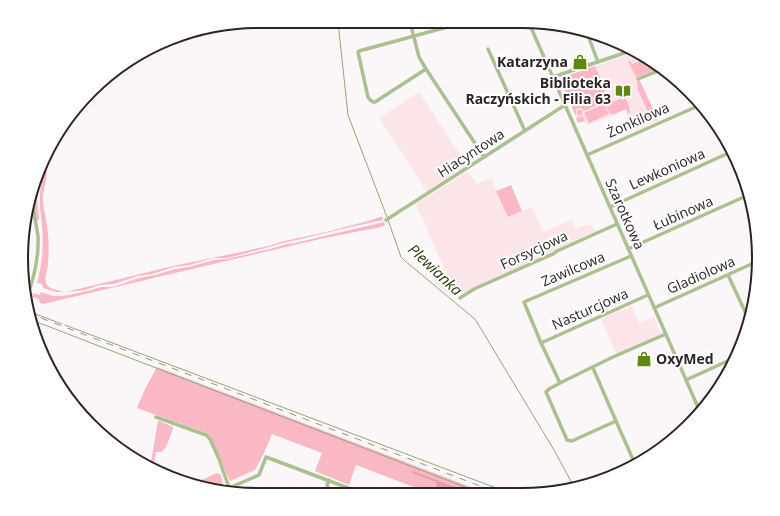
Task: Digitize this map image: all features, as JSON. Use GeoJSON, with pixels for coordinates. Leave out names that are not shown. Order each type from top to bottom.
{"type":"FeatureCollection","features":[{"type":"Feature","properties":{"kind":"street"},"geometry":{"type":"LineString","coordinates":[[411,28],[419,57],[484,157]]}},
{"type":"Feature","properties":{"kind":"street"},"geometry":{"type":"LineString","coordinates":[[426,69],[375,102],[372,102],[369,99],[358,51],[446,28]]}},
{"type":"Feature","properties":{"kind":"street","name":"Szarotkowa"},"geometry":{"type":"LineString","coordinates":[[531,28],[697,407]]}},
{"type":"Feature","properties":{"kind":"street"},"geometry":{"type":"LineString","coordinates":[[589,38],[598,62]]}},
{"type":"Feature","properties":{"kind":"street"},"geometry":{"type":"LineString","coordinates":[[488,49],[525,131]]}},
{"type":"Feature","properties":{"kind":"street"},"geometry":{"type":"LineString","coordinates":[[553,78],[625,53]]}},
{"type":"Feature","properties":{"kind":"street"},"geometry":{"type":"LineString","coordinates":[[638,79],[656,72]]}},
{"type":"Feature","properties":{"kind":"street","name":"Hiacyntowa"},"geometry":{"type":"LineString","coordinates":[[388,220],[565,105]]}},
{"type":"Feature","properties":{"kind":"street","name":"Żonkilowa"},"geometry":{"type":"LineString","coordinates":[[587,155],[696,107]]}},
{"type":"Feature","properties":{"kind":"street","name":"Lewkoniowa"},"geometry":{"type":"LineString","coordinates":[[610,207],[727,154]]}},
{"type":"Feature","properties":{"kind":"street","name":"Łubinowa"},"geometry":{"type":"LineString","coordinates":[[628,249],[744,197]]}},
{"type":"Feature","properties":{"kind":"street"},"geometry":{"type":"LineString","coordinates":[[30,288],[35,273],[38,253],[37,230],[34,207]]}},
{"type":"Feature","properties":{"kind":"street","name":"Forsycjowa"},"geometry":{"type":"LineString","coordinates":[[460,298],[474,289],[617,224]]}},
{"type":"Feature","properties":{"kind":"street","name":"Zawilcowa"},"geometry":{"type":"LineString","coordinates":[[541,343],[524,302],[631,256]]}},
{"type":"Feature","properties":{"kind":"street","name":"Gladiolowa"},"geometry":{"type":"LineString","coordinates":[[654,308],[752,264]]}},
{"type":"Feature","properties":{"kind":"street"},"geometry":{"type":"LineString","coordinates":[[728,274],[745,312]]}},
{"type":"Feature","properties":{"kind":"street","name":"Nasturcjowa"},"geometry":{"type":"LineString","coordinates":[[541,343],[648,295]]}},
{"type":"Feature","properties":{"kind":"street"},"geometry":{"type":"LineString","coordinates":[[616,421],[572,441],[567,440],[546,392],[560,383],[666,334]]}},
{"type":"Feature","properties":{"kind":"street"},"geometry":{"type":"LineString","coordinates":[[541,343],[560,383]]}},
{"type":"Feature","properties":{"kind":"street"},"geometry":{"type":"LineString","coordinates":[[686,380],[727,361]]}},
{"type":"Feature","properties":{"kind":"street"},"geometry":{"type":"LineString","coordinates":[[593,368],[633,459]]}},
{"type":"Feature","properties":{"kind":"street"},"geometry":{"type":"LineString","coordinates":[[156,417],[206,435],[210,439],[219,459],[228,486]]}},
{"type":"Feature","properties":{"kind":"street"},"geometry":{"type":"LineString","coordinates":[[232,487],[259,475],[266,457],[349,488]]}},
{"type":"Feature","properties":{"kind":"street"},"geometry":{"type":"LineString","coordinates":[[328,488],[329,480]]}},
{"type":"Feature","properties":{"kind":"shaded area"},"geometry":{"type":"Polygon","coordinates":[[[628,54],[631,58],[633,57],[653,69],[637,77],[658,120],[635,131],[625,110],[587,126],[584,121],[578,123],[561,82],[561,78],[628,54]]]}},
{"type":"Feature","properties":{"kind":"shaded area"},"geometry":{"type":"Polygon","coordinates":[[[628,61],[632,64],[641,61],[655,70],[636,77],[628,61]]]}},
{"type":"Feature","properties":{"kind":"shaded area"},"geometry":{"type":"Polygon","coordinates":[[[595,66],[605,89],[605,95],[602,98],[603,103],[584,111],[578,108],[575,114],[561,82],[561,78],[595,66]]]}},
{"type":"Feature","properties":{"kind":"shaded area"},"geometry":{"type":"Polygon","coordinates":[[[639,80],[658,120],[657,121],[655,118],[645,123],[643,123],[643,121],[641,122],[641,120],[650,116],[637,88],[637,82],[639,80]]]}},
{"type":"Feature","properties":{"kind":"shaded area"},"geometry":{"type":"Polygon","coordinates":[[[419,92],[467,165],[427,192],[379,118],[419,92]]]}},
{"type":"Feature","properties":{"kind":"shaded area"},"geometry":{"type":"Polygon","coordinates":[[[605,95],[609,95],[614,105],[613,102],[625,97],[630,108],[629,114],[626,109],[612,115],[611,113],[610,114],[603,100],[605,95]]]}},
{"type":"Feature","properties":{"kind":"shaded area"},"geometry":{"type":"Polygon","coordinates":[[[604,104],[609,114],[589,123],[584,113],[604,104]]]}},
{"type":"Feature","properties":{"kind":"shaded area"},"geometry":{"type":"Polygon","coordinates":[[[579,109],[583,112],[581,113],[585,121],[578,123],[576,118],[582,116],[577,114],[579,109]]]}},
{"type":"Feature","properties":{"kind":"shaded area"},"geometry":{"type":"Polygon","coordinates":[[[47,168],[43,200],[48,231],[49,255],[45,280],[47,285],[62,292],[56,292],[43,288],[42,284],[37,283],[43,248],[40,202],[41,185],[47,168]]]}},
{"type":"Feature","properties":{"kind":"shaded area"},"geometry":{"type":"Polygon","coordinates":[[[468,171],[477,184],[491,178],[508,217],[532,207],[543,232],[572,220],[576,229],[589,224],[589,226],[592,225],[594,229],[597,230],[552,251],[552,253],[452,297],[433,281],[447,275],[416,204],[468,171]]]}},
{"type":"Feature","properties":{"kind":"shaded area"},"geometry":{"type":"Polygon","coordinates":[[[511,185],[522,211],[508,217],[496,191],[511,185]]]}},
{"type":"Feature","properties":{"kind":"shaded area"},"geometry":{"type":"Polygon","coordinates":[[[39,189],[37,198],[39,219],[37,221],[34,204],[39,189]]]}},
{"type":"Feature","properties":{"kind":"shaded area"},"geometry":{"type":"Polygon","coordinates":[[[382,217],[383,220],[287,242],[228,258],[213,258],[190,265],[174,267],[152,274],[138,276],[114,284],[100,285],[85,290],[66,292],[173,266],[268,246],[382,217]]]}},
{"type":"Feature","properties":{"kind":"shaded area"},"geometry":{"type":"Polygon","coordinates":[[[384,222],[385,225],[381,227],[320,239],[43,304],[40,303],[39,299],[32,297],[33,293],[40,295],[41,292],[53,296],[63,296],[101,287],[112,287],[139,278],[175,269],[214,260],[227,259],[384,222]]]}},
{"type":"Feature","properties":{"kind":"shaded area"},"geometry":{"type":"Polygon","coordinates":[[[631,305],[639,323],[654,317],[661,335],[617,355],[601,319],[628,308],[628,306],[631,305]]]}},
{"type":"Feature","properties":{"kind":"shaded area"},"geometry":{"type":"Polygon","coordinates":[[[157,367],[473,488],[416,488],[356,465],[349,485],[315,471],[322,453],[272,434],[255,470],[230,481],[210,436],[204,432],[137,408],[157,367]]]}},
{"type":"Feature","properties":{"kind":"shaded area"},"geometry":{"type":"Polygon","coordinates":[[[158,421],[160,421],[173,427],[173,429],[166,447],[161,452],[156,452],[154,463],[151,461],[158,421]]]}},
{"type":"Feature","properties":{"kind":"shaded area"},"geometry":{"type":"Polygon","coordinates":[[[413,471],[457,488],[437,488],[436,482],[412,473],[413,471]]]}},
{"type":"Feature","properties":{"kind":"shaded area"},"geometry":{"type":"Polygon","coordinates":[[[217,473],[221,475],[223,485],[213,484],[200,481],[217,473]]]}},
{"type":"Feature","properties":{"kind":"waterway","name":"Plewianka"},"geometry":{"type":"LineString","coordinates":[[339,28],[348,115],[387,217]]}},
{"type":"Feature","properties":{"kind":"waterway","name":"Plewianka"},"geometry":{"type":"LineString","coordinates":[[388,220],[401,257],[475,319],[554,450],[572,483]]}},
{"type":"Feature","properties":{"kind":"waterway"},"geometry":{"type":"LineString","coordinates":[[35,314],[62,324]]}},
{"type":"Feature","properties":{"kind":"waterway"},"geometry":{"type":"LineString","coordinates":[[37,322],[467,488]]}},
{"type":"Feature","properties":{"kind":"waterway"},"geometry":{"type":"LineString","coordinates":[[65,325],[496,488]]}},
{"type":"Feature","properties":{"kind":"railway"},"geometry":{"type":"LineString","coordinates":[[35,316],[485,488]]}},
{"type":"Feature","properties":{"kind":"place","name":"Katarzyna"},"geometry":{"type":"Point","coordinates":[580,62]}},
{"type":"Feature","properties":{"kind":"place","name":"Biblioteka Raczyńskich - Filia 63"},"geometry":{"type":"Point","coordinates":[623,91]}},
{"type":"Feature","properties":{"kind":"place","name":"OxyMed"},"geometry":{"type":"Point","coordinates":[644,359]}}]}
